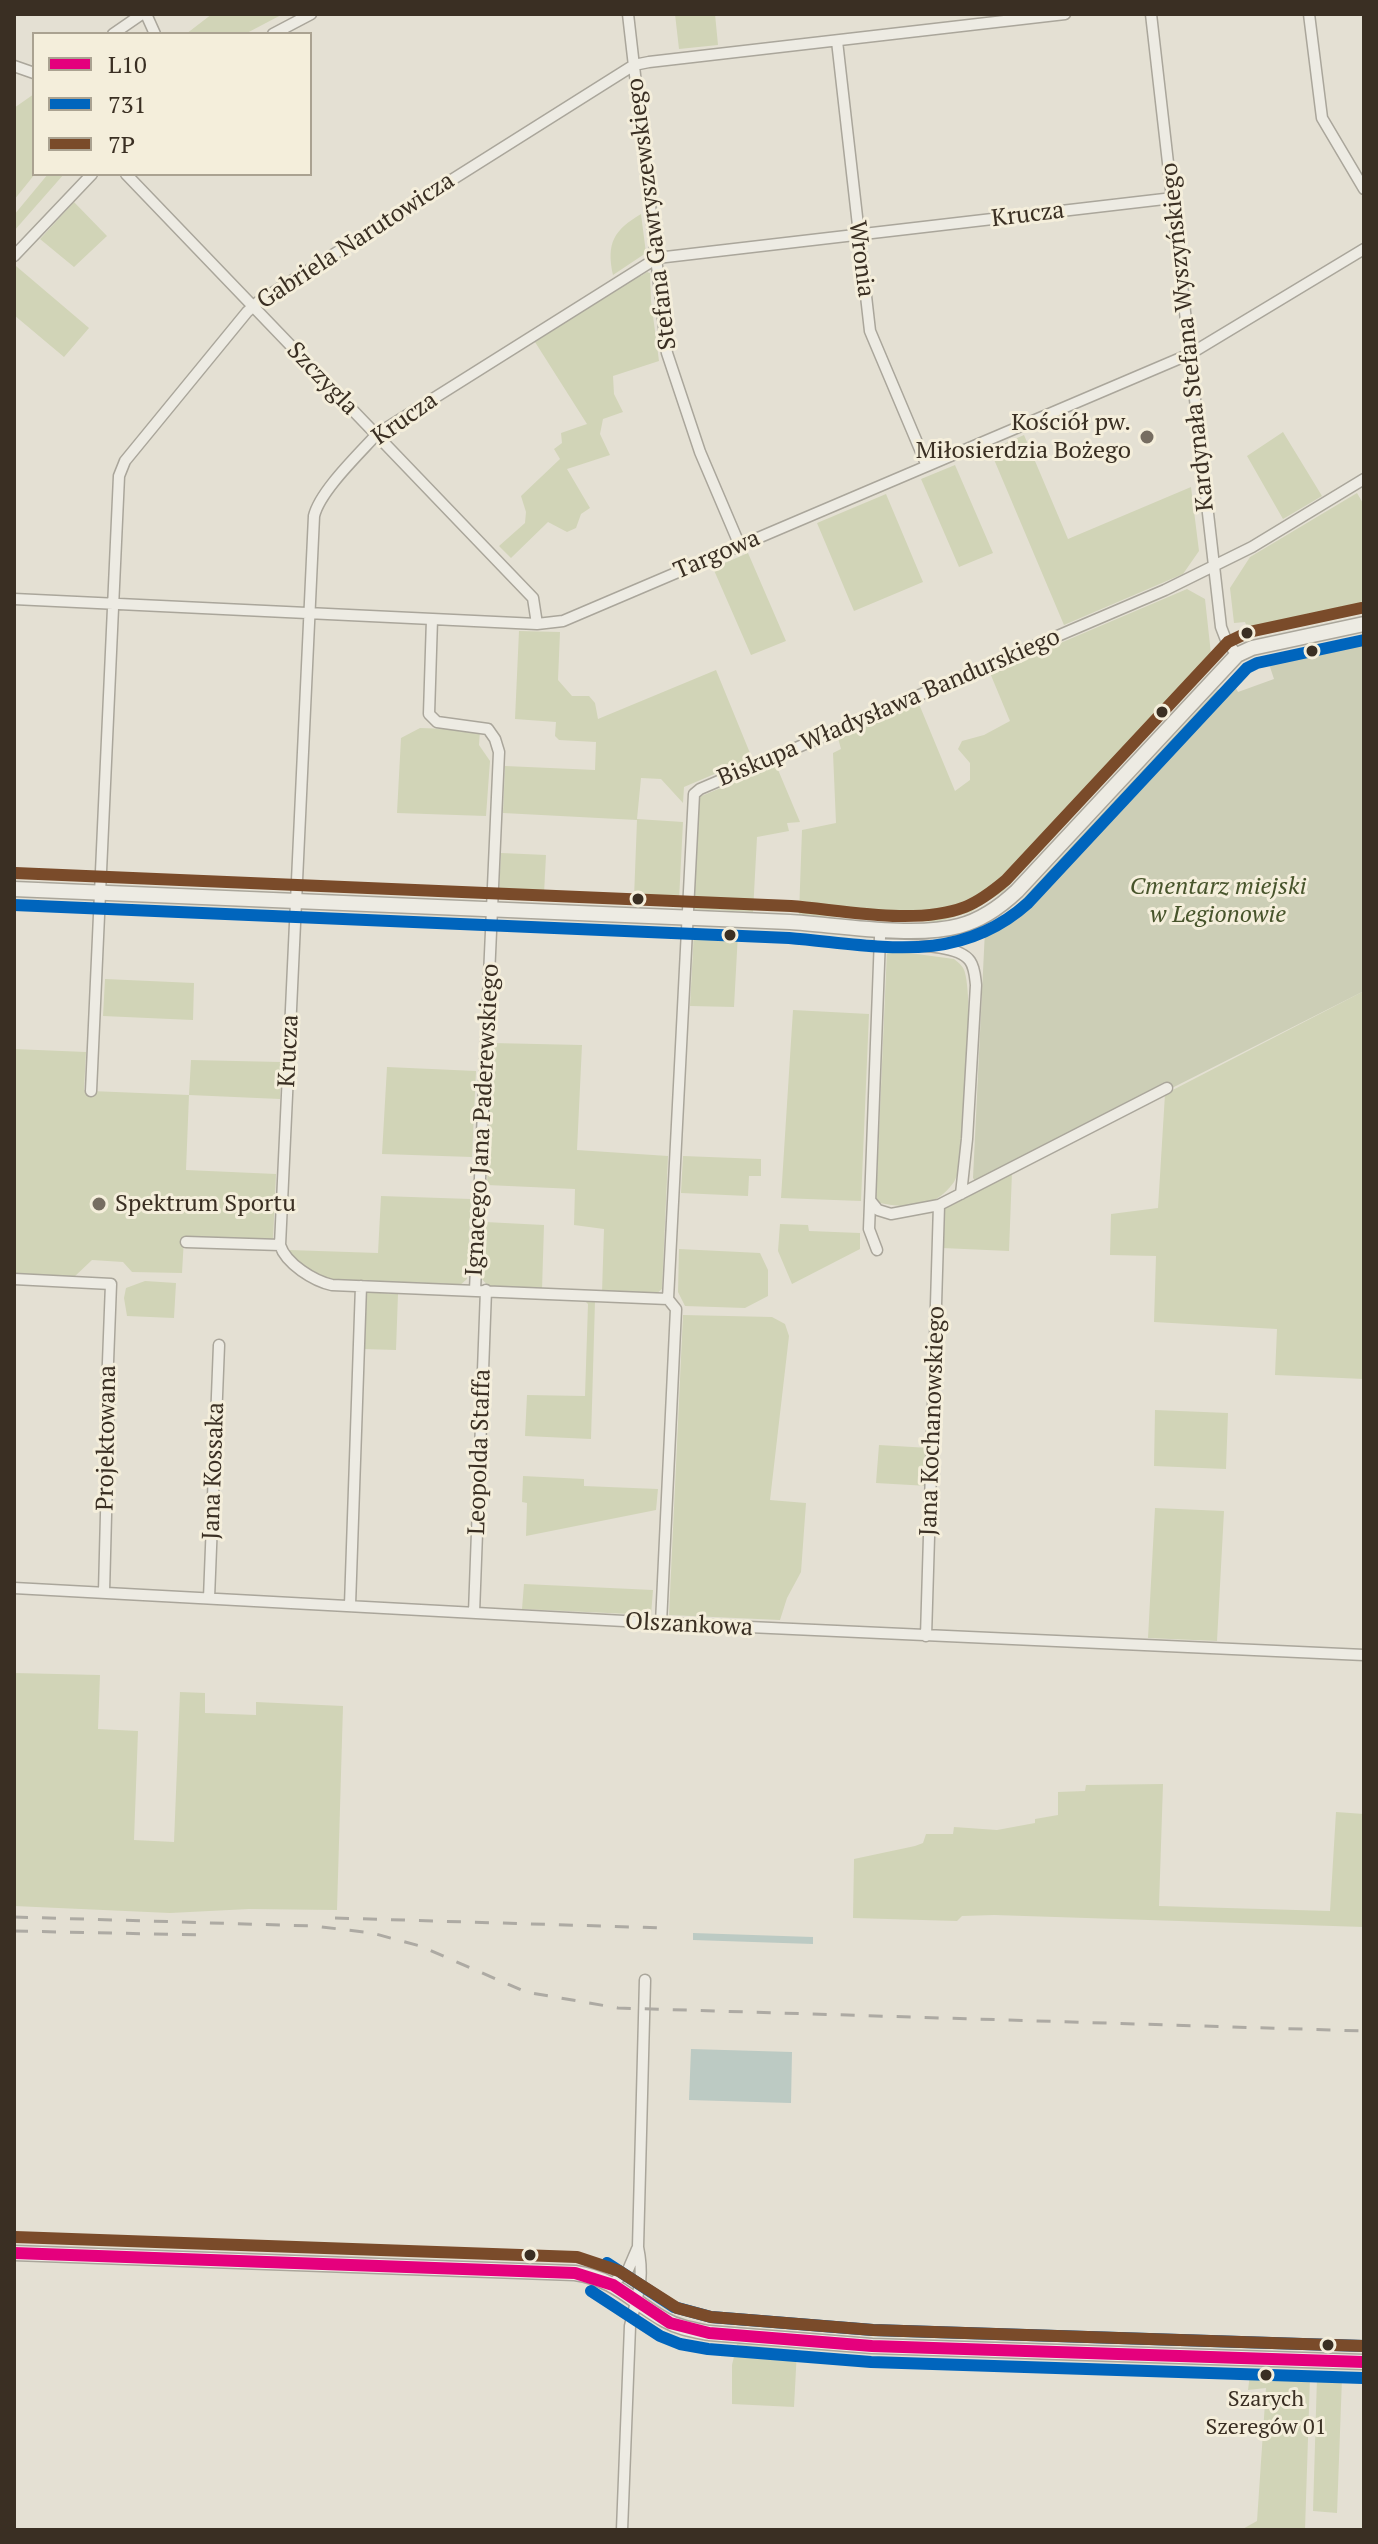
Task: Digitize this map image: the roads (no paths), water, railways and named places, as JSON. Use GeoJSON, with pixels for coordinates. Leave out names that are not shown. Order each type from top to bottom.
{"type":"FeatureCollection","features":[{"type":"Feature","properties":{"kind":"street"},"geometry":{"type":"LineString","coordinates":[[116,32],[144,14],[154,32]]}},
{"type":"Feature","properties":{"kind":"street"},"geometry":{"type":"LineString","coordinates":[[277,32],[311,14]]}},
{"type":"Feature","properties":{"kind":"street","name":"Stefana Gawryszewskiego"},"geometry":{"type":"LineString","coordinates":[[628,14],[669,360],[700,452],[740,546]]}},
{"type":"Feature","properties":{"kind":"street","name":"Gabriela Narutowicza"},"geometry":{"type":"LineString","coordinates":[[91,1091],[119,476],[122,466],[253,306],[634,65],[1065,14]]}},
{"type":"Feature","properties":{"kind":"street","name":"Kardynała Stefana Wyszyńskiego"},"geometry":{"type":"LineString","coordinates":[[1151,14],[1222,630],[1237,655]]}},
{"type":"Feature","properties":{"kind":"street"},"geometry":{"type":"LineString","coordinates":[[1309,14],[1322,118],[1364,189]]}},
{"type":"Feature","properties":{"kind":"street","name":"Wronia"},"geometry":{"type":"LineString","coordinates":[[837,41],[870,331],[927,466]]}},
{"type":"Feature","properties":{"kind":"street"},"geometry":{"type":"LineString","coordinates":[[14,256],[90,176]]}},
{"type":"Feature","properties":{"kind":"street","name":"Szczygla"},"geometry":{"type":"LineString","coordinates":[[128,176],[533,598],[537,624]]}},
{"type":"Feature","properties":{"kind":"street","name":"Krucza"},"geometry":{"type":"LineString","coordinates":[[280,1245],[316,507],[377,434],[657,258],[1173,198]]}},
{"type":"Feature","properties":{"kind":"street","name":"Targowa"},"geometry":{"type":"LineString","coordinates":[[14,599],[537,624],[563,621],[1190,354],[1364,249]]}},
{"type":"Feature","properties":{"kind":"street","name":"Biskupa Władysława Bandurskiego"},"geometry":{"type":"LineString","coordinates":[[661,1623],[676,1309],[668,1299],[694,794],[1138,603],[1252,547],[1364,479]]}},
{"type":"Feature","properties":{"kind":"street","name":"Ignacego Jana Paderewskiego"},"geometry":{"type":"LineString","coordinates":[[432,619],[428,709],[431,718],[437,722],[481,727],[492,734],[498,745],[480,1290]]}},
{"type":"Feature","properties":{"kind":"street"},"geometry":{"type":"LineString","coordinates":[[14,889],[923,930],[950,928],[999,907],[1237,655],[1252,648],[1364,624]]}},
{"type":"Feature","properties":{"kind":"street"},"geometry":{"type":"LineString","coordinates":[[877,1250],[869,1229],[881,928]]}},
{"type":"Feature","properties":{"kind":"street"},"geometry":{"type":"LineString","coordinates":[[879,944],[952,949],[968,959],[975,972],[968,1123],[961,1194]]}},
{"type":"Feature","properties":{"kind":"street"},"geometry":{"type":"LineString","coordinates":[[870,1200],[878,1210],[891,1214],[939,1205],[1167,1088]]}},
{"type":"Feature","properties":{"kind":"street","name":"Jana Kochanowskiego"},"geometry":{"type":"LineString","coordinates":[[926,1636],[939,1205]]}},
{"type":"Feature","properties":{"kind":"street"},"geometry":{"type":"LineString","coordinates":[[186,1242],[280,1245],[284,1255],[324,1283],[668,1299]]}},
{"type":"Feature","properties":{"kind":"street","name":"Projektowana"},"geometry":{"type":"LineString","coordinates":[[14,1279],[111,1284],[104,1592]]}},
{"type":"Feature","properties":{"kind":"street"},"geometry":{"type":"LineString","coordinates":[[350,1605],[361,1286]]}},
{"type":"Feature","properties":{"kind":"street","name":"Leopolda Staffa"},"geometry":{"type":"LineString","coordinates":[[474,1613],[480,1290]]}},
{"type":"Feature","properties":{"kind":"street","name":"Jana Kossaka"},"geometry":{"type":"LineString","coordinates":[[209,1598],[219,1345]]}},
{"type":"Feature","properties":{"kind":"street","name":"Olszankowa"},"geometry":{"type":"LineString","coordinates":[[14,1588],[661,1623],[1364,1655]]}},
{"type":"Feature","properties":{"kind":"street"},"geometry":{"type":"LineString","coordinates":[[622,2530],[630,2326],[638,2302],[641,2277],[638,2247],[645,1980]]}},
{"type":"Feature","properties":{"kind":"street"},"geometry":{"type":"LineString","coordinates":[[612,2284],[628,2270],[638,2247]]}},
{"type":"Feature","properties":{"kind":"street"},"geometry":{"type":"LineString","coordinates":[[14,2253],[575,2273],[597,2276],[667,2322],[684,2329],[887,2347],[1364,2362]]}},
{"type":"Feature","properties":{"kind":"railway"},"geometry":{"type":"LineString","coordinates":[[14,1917],[314,1926],[372,1933],[420,1946],[526,1992],[618,2008],[1364,2031]]}},
{"type":"Feature","properties":{"kind":"railway"},"geometry":{"type":"LineString","coordinates":[[335,1918],[666,1928]]}},
{"type":"Feature","properties":{"kind":"railway"},"geometry":{"type":"LineString","coordinates":[[14,1931],[203,1935]]}},
{"type":"Feature","properties":{"kind":"place","name":"Kościół pw. Miłosierdzia Bożego"},"geometry":{"type":"Point","coordinates":[1147,437]}},
{"type":"Feature","properties":{"kind":"place","name":"Spektrum Sportu"},"geometry":{"type":"Point","coordinates":[99,1204]}},
{"type":"Feature","properties":{"kind":"place","name":"Szarych Szeregów 01"},"geometry":{"type":"Point","coordinates":[1266,2375]}},
{"type":"Feature","properties":{"kind":"park label","name":"Cmentarz miejski w Legionowie"},"geometry":{"type":"Point","coordinates":[1218,901]}}]}
